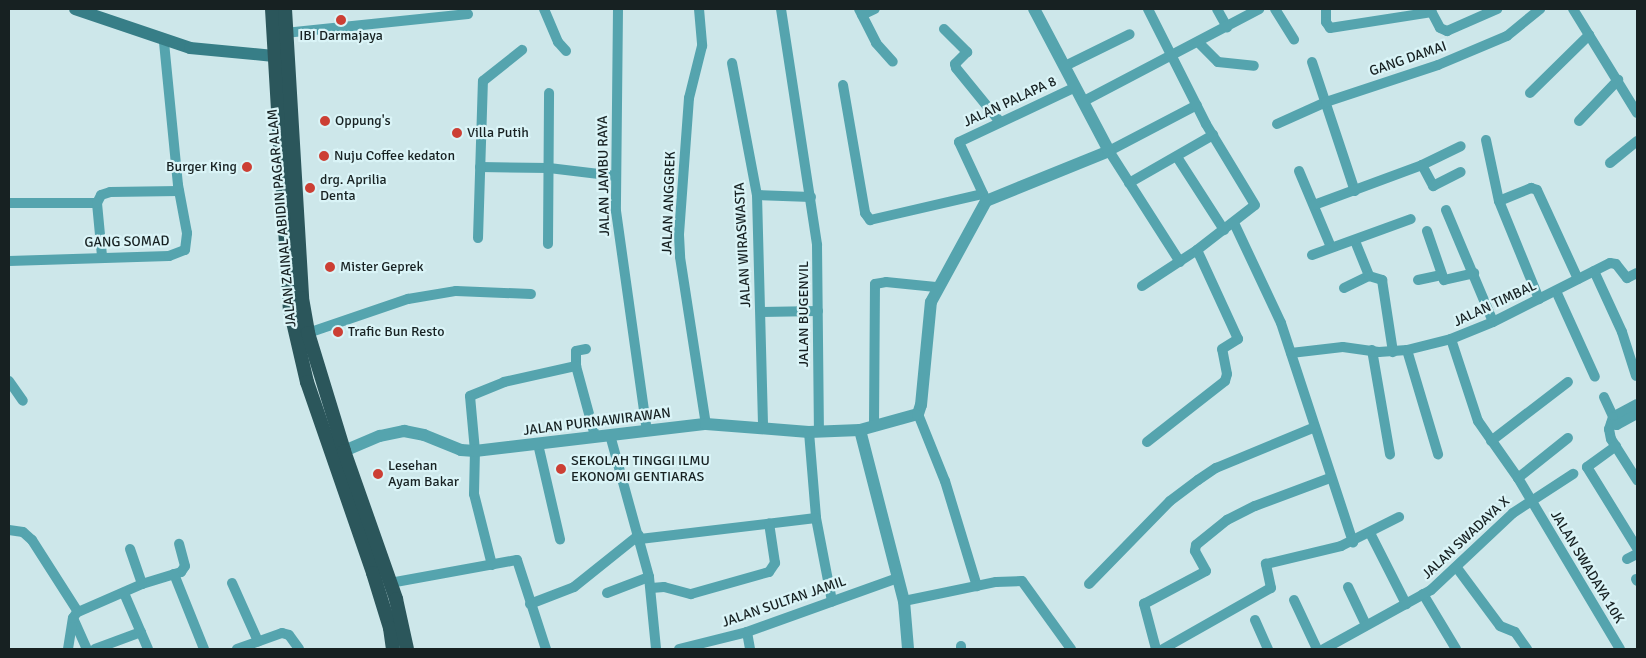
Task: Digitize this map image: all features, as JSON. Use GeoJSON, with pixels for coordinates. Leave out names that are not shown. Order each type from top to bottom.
{"type":"FeatureCollection","features":[{"type":"Feature","properties":{"kind":"highway","name":"JALAN ZAINAL ABIDIN PAGAR ALAM"},"geometry":{"type":"LineString","coordinates":[[272,9],[274,56],[284,112],[286,136],[293,260],[290,309],[298,350],[373,573],[390,628],[393,649]]}},
{"type":"Feature","properties":{"kind":"highway","name":"JALAN ZAINAL ABIDIN PAGAR ALAM"},"geometry":{"type":"LineString","coordinates":[[284,112],[285,9]]}},
{"type":"Feature","properties":{"kind":"highway","name":"JALAN ZAINAL ABIDIN PAGAR ALAM"},"geometry":{"type":"LineString","coordinates":[[293,260],[308,334],[344,451],[390,583],[407,649]]}},
{"type":"Feature","properties":{"kind":"main road"},"geometry":{"type":"LineString","coordinates":[[75,9],[164,42],[190,48],[274,56]]}},
{"type":"Feature","properties":{"kind":"street"},"geometry":{"type":"LineString","coordinates":[[544,9],[558,42],[566,51]]}},
{"type":"Feature","properties":{"kind":"street","name":"JALAN JAMBU RAYA"},"geometry":{"type":"LineString","coordinates":[[618,9],[616,176],[620,252],[637,346],[647,431]]}},
{"type":"Feature","properties":{"kind":"street","name":"JALAN BUGENVIL"},"geometry":{"type":"LineString","coordinates":[[781,9],[817,245],[818,311],[814,431],[816,518],[832,601]]}},
{"type":"Feature","properties":{"kind":"street"},"geometry":{"type":"LineString","coordinates":[[875,9],[861,12],[876,43],[893,62]]}},
{"type":"Feature","properties":{"kind":"street"},"geometry":{"type":"LineString","coordinates":[[1034,9],[1109,151],[1180,262]]}},
{"type":"Feature","properties":{"kind":"street"},"geometry":{"type":"LineString","coordinates":[[1142,286],[1198,250],[1255,205],[1213,135],[1170,56],[1148,9]]}},
{"type":"Feature","properties":{"kind":"street"},"geometry":{"type":"LineString","coordinates":[[1218,9],[1227,27]]}},
{"type":"Feature","properties":{"kind":"street"},"geometry":{"type":"LineString","coordinates":[[1084,101],[1199,43],[1259,9]]}},
{"type":"Feature","properties":{"kind":"street"},"geometry":{"type":"LineString","coordinates":[[1275,9],[1294,40]]}},
{"type":"Feature","properties":{"kind":"street"},"geometry":{"type":"LineString","coordinates":[[1326,9],[1326,22],[1330,28],[1431,10],[1440,28],[1447,30],[1497,9]]}},
{"type":"Feature","properties":{"kind":"street","name":"GANG DAMAI"},"geometry":{"type":"LineString","coordinates":[[1277,124],[1326,102],[1438,65],[1507,36],[1540,9]]}},
{"type":"Feature","properties":{"kind":"street"},"geometry":{"type":"LineString","coordinates":[[1573,9],[1637,113]]}},
{"type":"Feature","properties":{"kind":"street","name":"JALAN ANGGREK"},"geometry":{"type":"LineString","coordinates":[[703,10],[701,54],[693,74],[685,133],[679,235],[680,258],[706,424]]}},
{"type":"Feature","properties":{"kind":"street"},"geometry":{"type":"LineString","coordinates":[[285,33],[468,14]]}},
{"type":"Feature","properties":{"kind":"street"},"geometry":{"type":"LineString","coordinates":[[944,29],[966,52],[957,62],[956,68],[1000,122]]}},
{"type":"Feature","properties":{"kind":"street"},"geometry":{"type":"LineString","coordinates":[[1065,66],[1130,34]]}},
{"type":"Feature","properties":{"kind":"street"},"geometry":{"type":"LineString","coordinates":[[1530,93],[1589,35]]}},
{"type":"Feature","properties":{"kind":"street","name":"GANG SOMAD"},"geometry":{"type":"LineString","coordinates":[[9,261],[102,256],[169,256],[182,253],[187,233],[179,191],[164,42]]}},
{"type":"Feature","properties":{"kind":"street"},"geometry":{"type":"LineString","coordinates":[[1199,43],[1218,62],[1254,66]]}},
{"type":"Feature","properties":{"kind":"street"},"geometry":{"type":"LineString","coordinates":[[478,238],[483,81],[522,50]]}},
{"type":"Feature","properties":{"kind":"street"},"geometry":{"type":"LineString","coordinates":[[1312,62],[1355,191]]}},
{"type":"Feature","properties":{"kind":"street","name":"JALAN WIRASWASTA"},"geometry":{"type":"LineString","coordinates":[[732,63],[756,195],[763,428]]}},
{"type":"Feature","properties":{"kind":"street"},"geometry":{"type":"LineString","coordinates":[[1579,122],[1618,80]]}},
{"type":"Feature","properties":{"kind":"street"},"geometry":{"type":"LineString","coordinates":[[843,86],[865,213],[870,220],[985,197],[1109,151],[1197,105]]}},
{"type":"Feature","properties":{"kind":"street","name":"JALAN PALAPA 8"},"geometry":{"type":"LineString","coordinates":[[985,197],[958,144],[1000,122],[1076,87]]}},
{"type":"Feature","properties":{"kind":"street"},"geometry":{"type":"LineString","coordinates":[[548,244],[549,92]]}},
{"type":"Feature","properties":{"kind":"street"},"geometry":{"type":"LineString","coordinates":[[1129,183],[1213,135]]}},
{"type":"Feature","properties":{"kind":"street"},"geometry":{"type":"LineString","coordinates":[[1486,140],[1499,201],[1539,299]]}},
{"type":"Feature","properties":{"kind":"street"},"geometry":{"type":"LineString","coordinates":[[1610,163],[1637,141]]}},
{"type":"Feature","properties":{"kind":"street"},"geometry":{"type":"LineString","coordinates":[[1314,205],[1422,165],[1462,146]]}},
{"type":"Feature","properties":{"kind":"street"},"geometry":{"type":"LineString","coordinates":[[1177,157],[1224,230]]}},
{"type":"Feature","properties":{"kind":"street"},"geometry":{"type":"LineString","coordinates":[[1422,165],[1433,186],[1460,172]]}},
{"type":"Feature","properties":{"kind":"street"},"geometry":{"type":"LineString","coordinates":[[480,167],[549,168],[616,176]]}},
{"type":"Feature","properties":{"kind":"street"},"geometry":{"type":"LineString","coordinates":[[1299,171],[1331,247]]}},
{"type":"Feature","properties":{"kind":"street"},"geometry":{"type":"LineString","coordinates":[[1499,201],[1531,188],[1537,190],[1578,279]]}},
{"type":"Feature","properties":{"kind":"street"},"geometry":{"type":"LineString","coordinates":[[102,256],[97,203],[106,193],[179,191]]}},
{"type":"Feature","properties":{"kind":"street"},"geometry":{"type":"LineString","coordinates":[[756,195],[811,197]]}},
{"type":"Feature","properties":{"kind":"street"},"geometry":{"type":"LineString","coordinates":[[977,586],[945,480],[918,414],[921,405],[929,311],[936,287],[985,197]]}},
{"type":"Feature","properties":{"kind":"street"},"geometry":{"type":"LineString","coordinates":[[9,203],[97,203]]}},
{"type":"Feature","properties":{"kind":"street"},"geometry":{"type":"LineString","coordinates":[[1446,210],[1474,272],[1493,322]]}},
{"type":"Feature","properties":{"kind":"street"},"geometry":{"type":"LineString","coordinates":[[1312,255],[1411,219]]}},
{"type":"Feature","properties":{"kind":"street"},"geometry":{"type":"LineString","coordinates":[[1234,223],[1281,323],[1352,542]]}},
{"type":"Feature","properties":{"kind":"street"},"geometry":{"type":"LineString","coordinates":[[1427,231],[1441,274],[1448,281],[1474,272]]}},
{"type":"Feature","properties":{"kind":"street"},"geometry":{"type":"LineString","coordinates":[[1354,241],[1369,276]]}},
{"type":"Feature","properties":{"kind":"street"},"geometry":{"type":"LineString","coordinates":[[1146,442],[1225,381],[1227,374],[1222,349],[1238,339],[1198,250]]}},
{"type":"Feature","properties":{"kind":"street","name":"JALAN TIMBAL"},"geometry":{"type":"LineString","coordinates":[[1291,353],[1343,347],[1393,352],[1407,350],[1451,339],[1493,322],[1613,263],[1627,278],[1637,273]]}},
{"type":"Feature","properties":{"kind":"street"},"geometry":{"type":"LineString","coordinates":[[1594,272],[1622,332],[1636,376]]}},
{"type":"Feature","properties":{"kind":"street"},"geometry":{"type":"LineString","coordinates":[[1418,280],[1441,274]]}},
{"type":"Feature","properties":{"kind":"street"},"geometry":{"type":"LineString","coordinates":[[1344,288],[1369,276],[1377,276],[1384,284],[1393,352]]}},
{"type":"Feature","properties":{"kind":"street"},"geometry":{"type":"LineString","coordinates":[[874,425],[875,284],[886,282],[936,287]]}},
{"type":"Feature","properties":{"kind":"street"},"geometry":{"type":"LineString","coordinates":[[308,334],[408,299],[456,291],[531,294]]}},
{"type":"Feature","properties":{"kind":"street"},"geometry":{"type":"LineString","coordinates":[[1556,291],[1595,377]]}},
{"type":"Feature","properties":{"kind":"street"},"geometry":{"type":"LineString","coordinates":[[761,312],[818,311]]}},
{"type":"Feature","properties":{"kind":"street","name":"JALAN SWADAYA 10K"},"geometry":{"type":"LineString","coordinates":[[1451,339],[1478,421],[1518,478],[1620,649]]}},
{"type":"Feature","properties":{"kind":"street"},"geometry":{"type":"LineString","coordinates":[[586,348],[576,351],[576,366],[595,436]]}},
{"type":"Feature","properties":{"kind":"street"},"geometry":{"type":"LineString","coordinates":[[1372,350],[1390,454]]}},
{"type":"Feature","properties":{"kind":"street"},"geometry":{"type":"LineString","coordinates":[[1407,350],[1438,454]]}},
{"type":"Feature","properties":{"kind":"street"},"geometry":{"type":"LineString","coordinates":[[492,565],[474,494],[475,451],[469,400],[471,395],[504,382],[576,366]]}},
{"type":"Feature","properties":{"kind":"street"},"geometry":{"type":"LineString","coordinates":[[9,381],[22,401]]}},
{"type":"Feature","properties":{"kind":"street"},"geometry":{"type":"LineString","coordinates":[[1491,441],[1568,382]]}},
{"type":"Feature","properties":{"kind":"street"},"geometry":{"type":"LineString","coordinates":[[1604,397],[1613,422]]}},
{"type":"Feature","properties":{"kind":"street"},"geometry":{"type":"LineString","coordinates":[[1637,404],[1613,422],[1609,434],[1637,480]]}},
{"type":"Feature","properties":{"kind":"street","name":"JALAN PURNAWIRAWAN"},"geometry":{"type":"LineString","coordinates":[[344,451],[404,431],[424,434],[461,450],[475,451],[706,424],[814,431],[860,430],[918,414]]}},
{"type":"Feature","properties":{"kind":"street"},"geometry":{"type":"LineString","coordinates":[[1613,422],[1637,414]]}},
{"type":"Feature","properties":{"kind":"street"},"geometry":{"type":"LineString","coordinates":[[1089,584],[1170,501],[1210,472],[1315,427]]}},
{"type":"Feature","properties":{"kind":"street"},"geometry":{"type":"LineString","coordinates":[[860,430],[904,602],[908,649]]}},
{"type":"Feature","properties":{"kind":"street"},"geometry":{"type":"LineString","coordinates":[[610,435],[650,582],[656,649]]}},
{"type":"Feature","properties":{"kind":"street"},"geometry":{"type":"LineString","coordinates":[[1518,478],[1568,438]]}},
{"type":"Feature","properties":{"kind":"street"},"geometry":{"type":"LineString","coordinates":[[538,444],[560,539]]}},
{"type":"Feature","properties":{"kind":"street"},"geometry":{"type":"LineString","coordinates":[[1616,446],[1587,467],[1637,548]]}},
{"type":"Feature","properties":{"kind":"street","name":"JALAN SWADAYA X"},"geometry":{"type":"LineString","coordinates":[[1324,649],[1339,645],[1366,624],[1423,594],[1457,568],[1486,537],[1530,499],[1573,474]]}},
{"type":"Feature","properties":{"kind":"street"},"geometry":{"type":"LineString","coordinates":[[1156,649],[1144,604],[1206,571],[1195,552],[1196,544],[1227,520],[1255,506],[1330,478]]}},
{"type":"Feature","properties":{"kind":"street"},"geometry":{"type":"LineString","coordinates":[[1163,649],[1272,588],[1266,564],[1352,542],[1400,517]]}},
{"type":"Feature","properties":{"kind":"street"},"geometry":{"type":"LineString","coordinates":[[530,604],[574,587],[639,537],[816,518]]}},
{"type":"Feature","properties":{"kind":"street"},"geometry":{"type":"LineString","coordinates":[[607,593],[650,582],[691,594],[769,572],[775,563],[769,523]]}},
{"type":"Feature","properties":{"kind":"street"},"geometry":{"type":"LineString","coordinates":[[9,530],[22,532],[32,540],[75,615],[87,649]]}},
{"type":"Feature","properties":{"kind":"street"},"geometry":{"type":"LineString","coordinates":[[1370,533],[1406,604]]}},
{"type":"Feature","properties":{"kind":"street"},"geometry":{"type":"LineString","coordinates":[[75,615],[142,584],[174,574],[184,568],[179,544]]}},
{"type":"Feature","properties":{"kind":"street"},"geometry":{"type":"LineString","coordinates":[[130,549],[142,584]]}},
{"type":"Feature","properties":{"kind":"street"},"geometry":{"type":"LineString","coordinates":[[1627,559],[1637,554]]}},
{"type":"Feature","properties":{"kind":"street"},"geometry":{"type":"LineString","coordinates":[[390,583],[492,565],[514,559],[520,562],[530,604],[546,649]]}},
{"type":"Feature","properties":{"kind":"street"},"geometry":{"type":"LineString","coordinates":[[1457,568],[1500,626],[1515,632],[1527,649]]}},
{"type":"Feature","properties":{"kind":"street"},"geometry":{"type":"LineString","coordinates":[[174,574],[204,649]]}},
{"type":"Feature","properties":{"kind":"street","name":"JALAN SULTAN JAMIL"},"geometry":{"type":"LineString","coordinates":[[679,649],[700,646],[747,632],[898,578]]}},
{"type":"Feature","properties":{"kind":"street"},"geometry":{"type":"LineString","coordinates":[[904,602],[977,586],[1022,581],[1070,649]]}},
{"type":"Feature","properties":{"kind":"street"},"geometry":{"type":"LineString","coordinates":[[232,583],[258,641]]}},
{"type":"Feature","properties":{"kind":"street"},"geometry":{"type":"LineString","coordinates":[[1348,587],[1366,624]]}},
{"type":"Feature","properties":{"kind":"street"},"geometry":{"type":"LineString","coordinates":[[124,592],[148,649]]}},
{"type":"Feature","properties":{"kind":"street"},"geometry":{"type":"LineString","coordinates":[[1423,594],[1456,649]]}},
{"type":"Feature","properties":{"kind":"street"},"geometry":{"type":"LineString","coordinates":[[1294,600],[1317,649]]}},
{"type":"Feature","properties":{"kind":"street"},"geometry":{"type":"LineString","coordinates":[[68,649],[75,615]]}},
{"type":"Feature","properties":{"kind":"street"},"geometry":{"type":"LineString","coordinates":[[1255,620],[1268,649]]}},
{"type":"Feature","properties":{"kind":"street"},"geometry":{"type":"LineString","coordinates":[[96,649],[141,632]]}},
{"type":"Feature","properties":{"kind":"street"},"geometry":{"type":"LineString","coordinates":[[747,632],[750,649]]}},
{"type":"Feature","properties":{"kind":"street"},"geometry":{"type":"LineString","coordinates":[[243,648],[258,641],[287,634],[298,649]]}},
{"type":"Feature","properties":{"kind":"place","name":"IBI Darmajaya"},"geometry":{"type":"Point","coordinates":[341,20]}},
{"type":"Feature","properties":{"kind":"place","name":"Oppung's"},"geometry":{"type":"Point","coordinates":[325,121]}},
{"type":"Feature","properties":{"kind":"place","name":"Villa Putih"},"geometry":{"type":"Point","coordinates":[457,133]}},
{"type":"Feature","properties":{"kind":"place","name":"Nuju Coffee kedaton"},"geometry":{"type":"Point","coordinates":[324,156]}},
{"type":"Feature","properties":{"kind":"place","name":"Burger King"},"geometry":{"type":"Point","coordinates":[247,167]}},
{"type":"Feature","properties":{"kind":"place","name":"drg. Aprilia Denta"},"geometry":{"type":"Point","coordinates":[310,188]}},
{"type":"Feature","properties":{"kind":"place","name":"Mister Geprek"},"geometry":{"type":"Point","coordinates":[330,267]}},
{"type":"Feature","properties":{"kind":"place","name":"Trafic Bun Resto"},"geometry":{"type":"Point","coordinates":[338,332]}},
{"type":"Feature","properties":{"kind":"place","name":"SEKOLAH TINGGI ILMU EKONOMI GENTIARAS"},"geometry":{"type":"Point","coordinates":[561,469]}},
{"type":"Feature","properties":{"kind":"place","name":"Lesehan Ayam Bakar"},"geometry":{"type":"Point","coordinates":[378,474]}}]}
